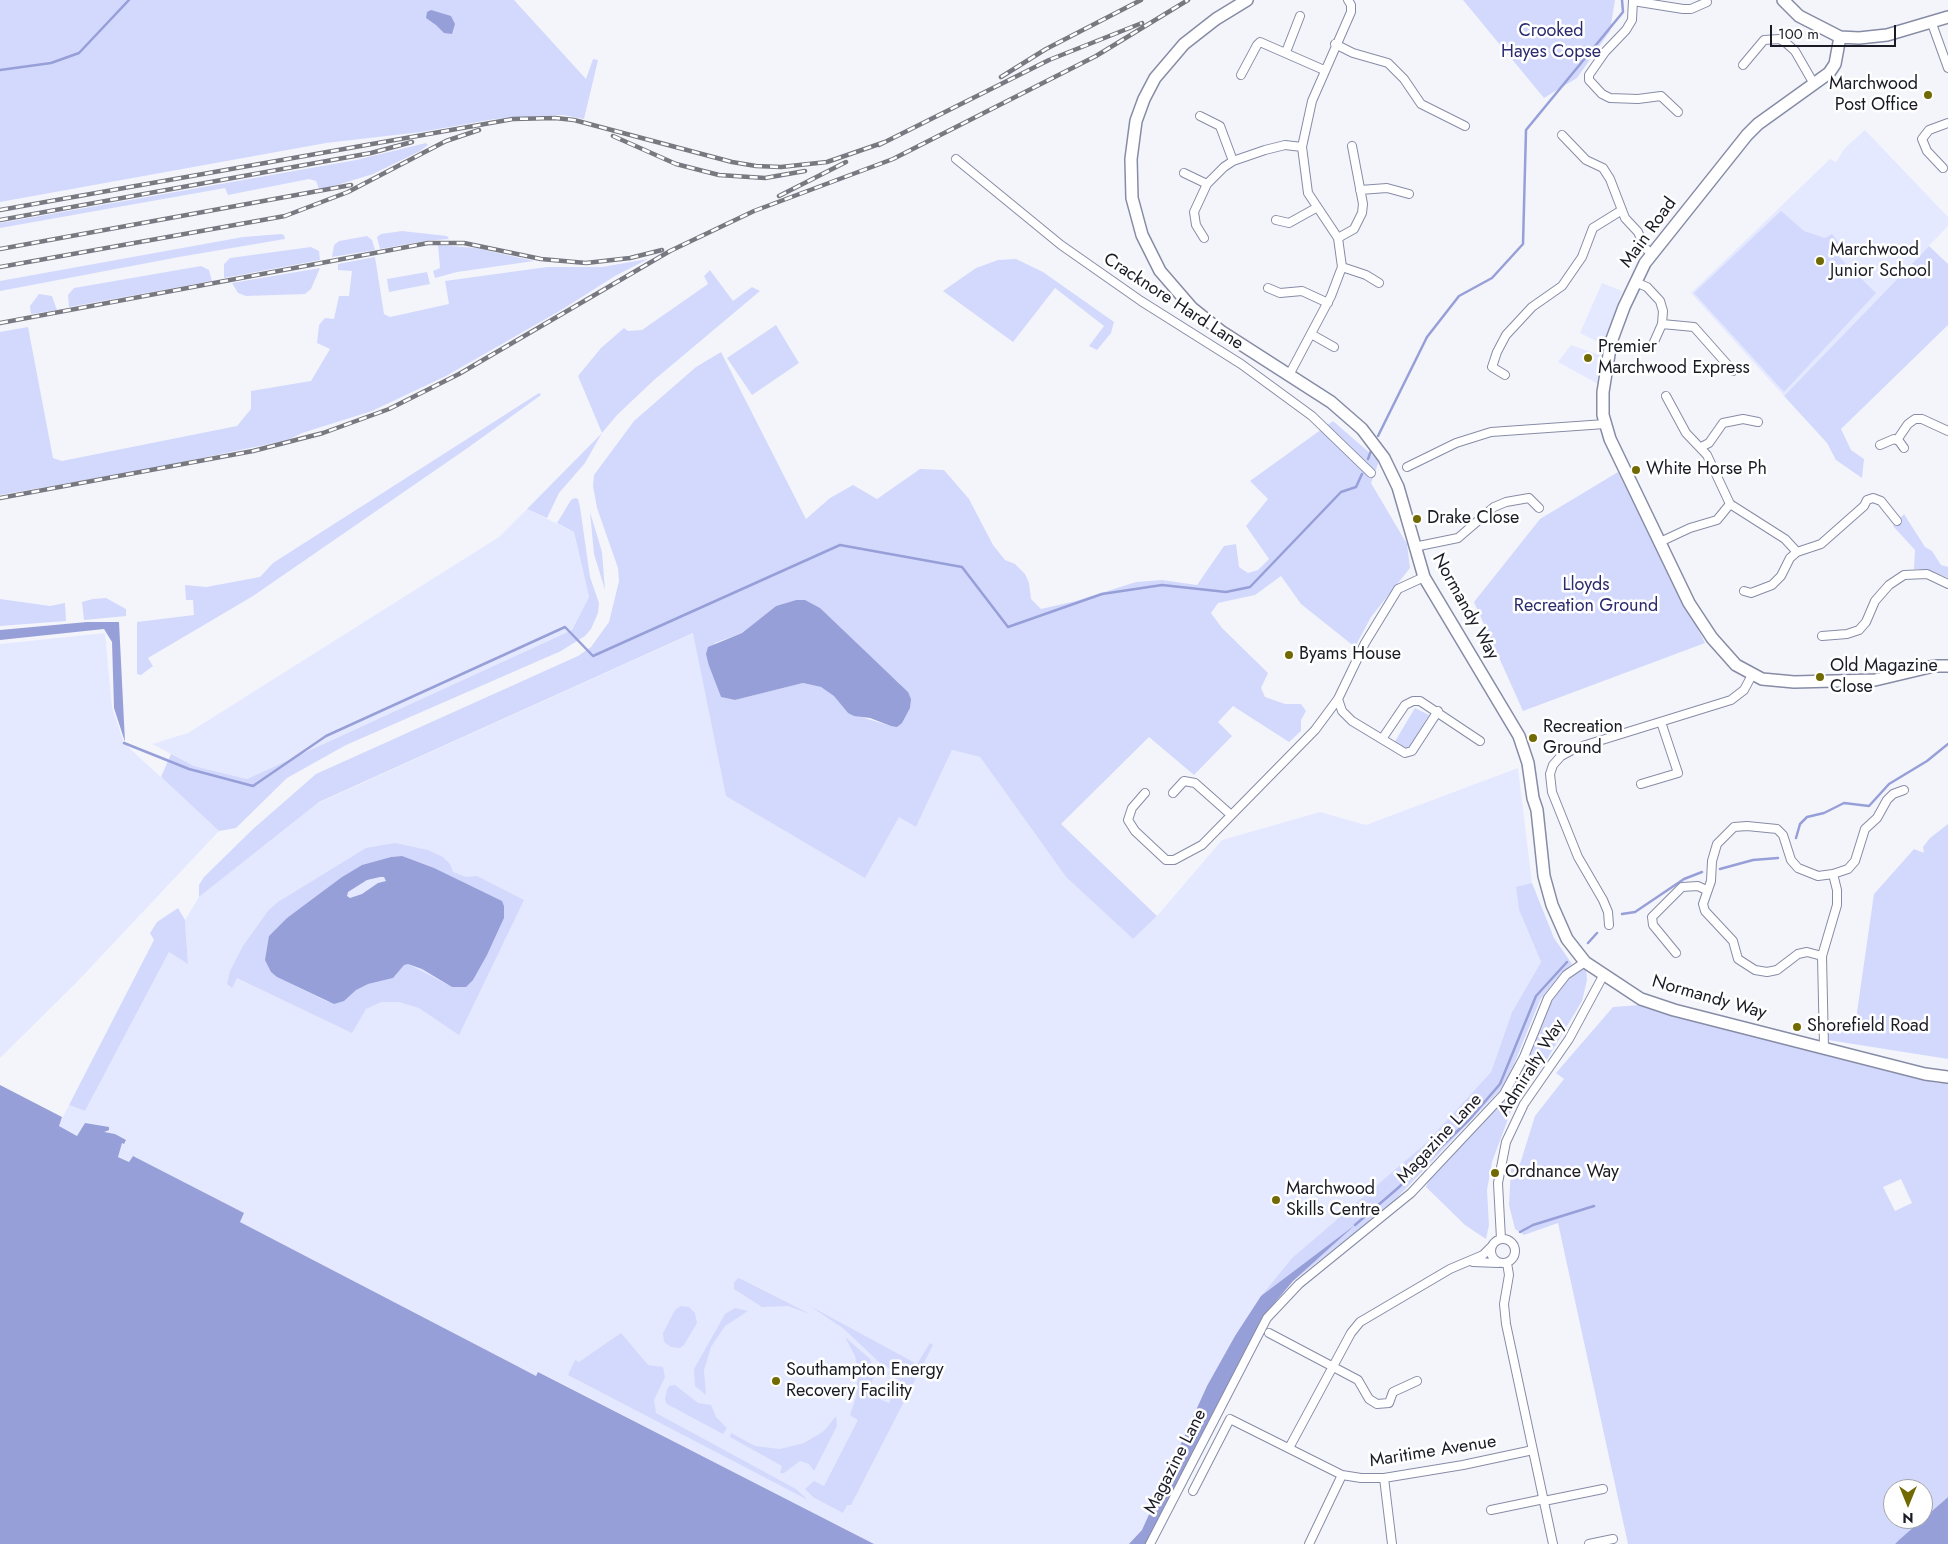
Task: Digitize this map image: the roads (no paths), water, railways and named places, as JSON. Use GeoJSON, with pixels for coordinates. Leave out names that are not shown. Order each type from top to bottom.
{"type":"FeatureCollection","features":[{"type":"Feature","properties":{"kind":"street","name":"Normandy Way"},"geometry":{"type":"LineString","coordinates":[[1247,0],[1194,35],[1172,56],[1150,86],[1139,110],[1132,140],[1132,198],[1137,222],[1148,250],[1160,271],[1175,291],[1192,308],[1222,332],[1321,394],[1348,416],[1378,448],[1398,488],[1424,577],[1519,736],[1528,763],[1532,798],[1537,810],[1544,876],[1552,905],[1567,939],[1585,962],[1641,999],[1674,1010],[1925,1074],[1948,1077]]}},
{"type":"Feature","properties":{"kind":"street"},"geometry":{"type":"LineString","coordinates":[[1678,112],[1661,96],[1638,99],[1610,98],[1602,94],[1589,80],[1589,75],[1605,52],[1626,30],[1632,20],[1633,0],[1683,9],[1691,9],[1706,2]]}},
{"type":"Feature","properties":{"kind":"street"},"geometry":{"type":"LineString","coordinates":[[1783,0],[1799,16],[1840,37],[1859,38],[1887,35],[1948,17]]}},
{"type":"Feature","properties":{"kind":"street"},"geometry":{"type":"LineString","coordinates":[[1289,374],[1328,303],[1342,267],[1338,238],[1316,208],[1308,193],[1302,147],[1312,101],[1335,44],[1351,12],[1351,1]]}},
{"type":"Feature","properties":{"kind":"street"},"geometry":{"type":"LineString","coordinates":[[1286,52],[1300,16]]}},
{"type":"Feature","properties":{"kind":"street"},"geometry":{"type":"LineString","coordinates":[[1931,21],[1948,68]]}},
{"type":"Feature","properties":{"kind":"street","name":"Main Road"},"geometry":{"type":"LineString","coordinates":[[1840,37],[1832,69],[1747,134],[1652,254],[1635,282],[1619,319],[1609,353],[1602,400],[1605,424],[1613,447],[1683,593],[1703,626],[1736,665],[1752,675],[1783,682],[1862,681],[1888,678],[1934,666],[1948,666]]}},
{"type":"Feature","properties":{"kind":"street"},"geometry":{"type":"LineString","coordinates":[[1743,65],[1764,40],[1779,40],[1795,51],[1814,84]]}},
{"type":"Feature","properties":{"kind":"street"},"geometry":{"type":"LineString","coordinates":[[1241,75],[1257,44],[1260,42],[1324,70]]}},
{"type":"Feature","properties":{"kind":"street"},"geometry":{"type":"LineString","coordinates":[[1335,44],[1353,53],[1388,63],[1404,78],[1421,104],[1465,126]]}},
{"type":"Feature","properties":{"kind":"street"},"geometry":{"type":"LineString","coordinates":[[1200,116],[1220,126],[1233,161]]}},
{"type":"Feature","properties":{"kind":"street"},"geometry":{"type":"LineString","coordinates":[[1943,168],[1927,151],[1922,139],[1929,130],[1948,124]]}},
{"type":"Feature","properties":{"kind":"street"},"geometry":{"type":"LineString","coordinates":[[1562,136],[1586,160],[1604,168],[1626,218],[1638,232],[1645,248],[1652,254]]}},
{"type":"Feature","properties":{"kind":"street"},"geometry":{"type":"LineString","coordinates":[[1204,238],[1196,225],[1194,212],[1207,184],[1224,167],[1233,161],[1285,145],[1302,147]]}},
{"type":"Feature","properties":{"kind":"street"},"geometry":{"type":"LineString","coordinates":[[1338,238],[1354,229],[1362,213],[1352,146]]}},
{"type":"Feature","properties":{"kind":"street","name":"Cracknore Hard Lane"},"geometry":{"type":"LineString","coordinates":[[956,159],[1061,246],[1141,301],[1240,364],[1312,416],[1371,473]]}},
{"type":"Feature","properties":{"kind":"street"},"geometry":{"type":"LineString","coordinates":[[1184,173],[1207,184]]}},
{"type":"Feature","properties":{"kind":"street"},"geometry":{"type":"LineString","coordinates":[[1360,190],[1387,188],[1409,194]]}},
{"type":"Feature","properties":{"kind":"street"},"geometry":{"type":"LineString","coordinates":[[1276,220],[1289,223],[1316,208]]}},
{"type":"Feature","properties":{"kind":"street"},"geometry":{"type":"LineString","coordinates":[[1505,375],[1492,367],[1506,335],[1532,307],[1562,286],[1582,257],[1593,228],[1622,210]]}},
{"type":"Feature","properties":{"kind":"street"},"geometry":{"type":"LineString","coordinates":[[1342,267],[1366,275],[1379,283]]}},
{"type":"Feature","properties":{"kind":"street"},"geometry":{"type":"LineString","coordinates":[[1635,282],[1647,287],[1660,301],[1663,311],[1662,324],[1654,342]]}},
{"type":"Feature","properties":{"kind":"street"},"geometry":{"type":"LineString","coordinates":[[1268,288],[1280,293],[1302,291],[1328,303]]}},
{"type":"Feature","properties":{"kind":"street"},"geometry":{"type":"LineString","coordinates":[[1662,324],[1694,327],[1733,371]]}},
{"type":"Feature","properties":{"kind":"street"},"geometry":{"type":"LineString","coordinates":[[1311,334],[1334,347]]}},
{"type":"Feature","properties":{"kind":"street"},"geometry":{"type":"LineString","coordinates":[[1666,396],[1686,433],[1701,447],[1730,504],[1785,539],[1797,552]]}},
{"type":"Feature","properties":{"kind":"street"},"geometry":{"type":"LineString","coordinates":[[1701,447],[1709,443],[1723,424],[1743,419],[1758,422]]}},
{"type":"Feature","properties":{"kind":"street"},"geometry":{"type":"LineString","coordinates":[[1897,440],[1908,424],[1915,419],[1922,419],[1948,431]]}},
{"type":"Feature","properties":{"kind":"street"},"geometry":{"type":"LineString","coordinates":[[1407,467],[1456,443],[1491,432],[1605,424]]}},
{"type":"Feature","properties":{"kind":"street"},"geometry":{"type":"LineString","coordinates":[[1880,445],[1891,439],[1897,440],[1904,448]]}},
{"type":"Feature","properties":{"kind":"street"},"geometry":{"type":"LineString","coordinates":[[1414,547],[1458,538],[1494,507],[1506,502],[1529,498],[1539,508]]}},
{"type":"Feature","properties":{"kind":"street"},"geometry":{"type":"LineString","coordinates":[[1744,591],[1751,593],[1772,585],[1781,576],[1790,558],[1797,552],[1821,544],[1864,506],[1867,500],[1873,498],[1881,501],[1897,521]]}},
{"type":"Feature","properties":{"kind":"street"},"geometry":{"type":"LineString","coordinates":[[1660,542],[1690,528],[1717,520],[1730,504]]}},
{"type":"Feature","properties":{"kind":"street"},"geometry":{"type":"LineString","coordinates":[[1822,636],[1847,634],[1859,630],[1866,622],[1875,601],[1889,585],[1904,575],[1927,574],[1948,584]]}},
{"type":"Feature","properties":{"kind":"street"},"geometry":{"type":"LineString","coordinates":[[1145,793],[1132,808],[1128,820],[1135,831],[1166,860],[1174,860],[1202,845],[1230,814],[1285,762],[1315,730],[1338,698],[1366,643],[1398,589],[1424,577]]}},
{"type":"Feature","properties":{"kind":"street"},"geometry":{"type":"LineString","coordinates":[[1609,925],[1608,912],[1604,900],[1578,857],[1552,792],[1551,769],[1561,756],[1576,748],[1731,700],[1744,690],[1752,675]]}},
{"type":"Feature","properties":{"kind":"street"},"geometry":{"type":"LineString","coordinates":[[1338,698],[1342,711],[1352,721],[1405,753],[1412,751],[1438,711]]}},
{"type":"Feature","properties":{"kind":"street"},"geometry":{"type":"LineString","coordinates":[[1382,739],[1405,706],[1412,701],[1420,701],[1438,711],[1480,741]]}},
{"type":"Feature","properties":{"kind":"street"},"geometry":{"type":"LineString","coordinates":[[1641,784],[1678,772],[1662,722]]}},
{"type":"Feature","properties":{"kind":"street"},"geometry":{"type":"LineString","coordinates":[[1173,793],[1184,781],[1195,782],[1230,814]]}},
{"type":"Feature","properties":{"kind":"street"},"geometry":{"type":"LineString","coordinates":[[1822,956],[1807,952],[1798,954],[1777,970],[1767,972],[1755,970],[1738,959],[1733,941],[1704,911],[1703,904],[1706,890],[1711,881],[1712,861],[1717,844],[1734,827],[1747,826],[1777,829],[1783,835],[1791,860],[1798,868],[1818,876],[1834,874],[1848,869],[1855,861],[1865,830],[1877,818],[1887,800],[1894,794],[1904,790]]}},
{"type":"Feature","properties":{"kind":"street"},"geometry":{"type":"LineString","coordinates":[[1824,1047],[1822,956],[1837,905],[1834,874]]}},
{"type":"Feature","properties":{"kind":"street"},"geometry":{"type":"LineString","coordinates":[[1676,953],[1653,925],[1652,917],[1682,887],[1698,886],[1706,890]]}},
{"type":"Feature","properties":{"kind":"street","name":"Magazine Lane"},"geometry":{"type":"LineString","coordinates":[[1150,1544],[1267,1318],[1299,1284],[1411,1193],[1504,1094],[1524,1057],[1548,998],[1566,975],[1585,962]]}},
{"type":"Feature","properties":{"kind":"street","name":"Admiralty Way"},"geometry":{"type":"LineString","coordinates":[[1501,1239],[1498,1183],[1506,1142],[1524,1104],[1569,1039],[1604,976]]}},
{"type":"Feature","properties":{"kind":"street"},"geometry":{"type":"LineString","coordinates":[[1289,1448],[1350,1333],[1360,1322],[1400,1297],[1463,1264],[1482,1255],[1501,1239],[1509,1240],[1515,1247],[1515,1256],[1507,1263],[1486,1261],[1463,1264]]}},
{"type":"Feature","properties":{"kind":"street"},"geometry":{"type":"LineString","coordinates":[[1492,1246],[1493,1258],[1498,1263]]}},
{"type":"Feature","properties":{"kind":"street"},"geometry":{"type":"LineString","coordinates":[[1507,1263],[1509,1275],[1504,1304],[1506,1324],[1553,1544]]}},
{"type":"Feature","properties":{"kind":"street"},"geometry":{"type":"LineString","coordinates":[[1269,1332],[1358,1380],[1369,1399],[1377,1404],[1389,1403],[1394,1392],[1417,1381]]}},
{"type":"Feature","properties":{"kind":"street","name":"Maritime Avenue"},"geometry":{"type":"LineString","coordinates":[[1193,1491],[1230,1419],[1342,1475],[1362,1478],[1384,1478],[1463,1465],[1533,1450]]}},
{"type":"Feature","properties":{"kind":"street"},"geometry":{"type":"LineString","coordinates":[[1309,1544],[1342,1475]]}},
{"type":"Feature","properties":{"kind":"street"},"geometry":{"type":"LineString","coordinates":[[1384,1478],[1392,1544]]}},
{"type":"Feature","properties":{"kind":"street"},"geometry":{"type":"LineString","coordinates":[[1490,1510],[1603,1489]]}},
{"type":"Feature","properties":{"kind":"street"},"geometry":{"type":"LineString","coordinates":[[1589,1544],[1613,1539]]}},
{"type":"Feature","properties":{"kind":"water"},"geometry":{"type":"Polygon","coordinates":[[[431,10],[451,16],[455,24],[452,34],[444,33],[426,18],[427,12],[431,10]]]}},
{"type":"Feature","properties":{"kind":"water"},"geometry":{"type":"Polygon","coordinates":[[[796,600],[805,600],[820,608],[908,692],[911,699],[910,708],[902,723],[897,727],[870,718],[854,716],[848,713],[834,696],[821,687],[803,683],[735,700],[721,697],[709,666],[706,654],[708,647],[742,633],[776,606],[796,600]]]}},
{"type":"Feature","properties":{"kind":"water"},"geometry":{"type":"Polygon","coordinates":[[[87,622],[119,622],[125,742],[114,708],[112,642],[104,629],[0,640],[0,630],[87,622]]]}},
{"type":"Feature","properties":{"kind":"water"},"geometry":{"type":"Polygon","coordinates":[[[402,856],[434,868],[502,901],[504,918],[487,955],[473,980],[466,987],[452,987],[422,969],[408,964],[404,965],[393,978],[368,984],[356,990],[344,1001],[334,1004],[277,977],[271,972],[265,960],[269,936],[287,918],[342,877],[362,865],[402,856]],[[384,877],[367,880],[348,892],[347,896],[350,898],[362,894],[378,883],[386,881],[384,877]]]}},
{"type":"Feature","properties":{"kind":"water"},"geometry":{"type":"Polygon","coordinates":[[[0,1085],[62,1117],[59,1126],[77,1136],[85,1123],[109,1127],[109,1130],[104,1132],[115,1134],[126,1140],[124,1144],[122,1143],[118,1157],[129,1162],[133,1156],[244,1213],[240,1222],[536,1376],[538,1372],[874,1544],[0,1544],[0,1085]]]}},
{"type":"Feature","properties":{"kind":"water"},"geometry":{"type":"Polygon","coordinates":[[[1355,1225],[1293,1281],[1265,1314],[1147,1544],[1129,1544],[1142,1530],[1207,1386],[1235,1336],[1261,1296],[1355,1225]]]}},
{"type":"Feature","properties":{"kind":"water"},"geometry":{"type":"Polygon","coordinates":[[[1948,1497],[1948,1544],[1895,1544],[1912,1529],[1933,1529],[1933,1510],[1948,1497]]]}},
{"type":"Feature","properties":{"kind":"waterway"},"geometry":{"type":"LineString","coordinates":[[0,70],[51,63],[79,53],[129,0]]}},
{"type":"Feature","properties":{"kind":"waterway"},"geometry":{"type":"LineString","coordinates":[[1378,436],[1427,337],[1459,296],[1492,278],[1523,244],[1526,130],[1623,12],[1622,0]]}},
{"type":"Feature","properties":{"kind":"waterway"},"geometry":{"type":"LineString","coordinates":[[1368,459],[1371,451]]}},
{"type":"Feature","properties":{"kind":"waterway"},"geometry":{"type":"LineString","coordinates":[[124,743],[189,769],[253,786],[326,736],[565,627],[593,656],[840,545],[962,567],[1008,627],[1102,594],[1162,585],[1226,592],[1250,587],[1341,492],[1356,487],[1362,474]]}},
{"type":"Feature","properties":{"kind":"waterway"},"geometry":{"type":"LineString","coordinates":[[1796,838],[1800,824],[1807,817],[1824,813],[1844,803],[1869,806],[1889,784],[1927,761],[1948,744]]}},
{"type":"Feature","properties":{"kind":"waterway"},"geometry":{"type":"LineString","coordinates":[[1720,869],[1753,860],[1778,858]]}},
{"type":"Feature","properties":{"kind":"waterway"},"geometry":{"type":"LineString","coordinates":[[1622,914],[1635,912],[1684,879],[1702,872]]}},
{"type":"Feature","properties":{"kind":"waterway"},"geometry":{"type":"LineString","coordinates":[[1588,943],[1597,933]]}},
{"type":"Feature","properties":{"kind":"waterway"},"geometry":{"type":"LineString","coordinates":[[1355,1225],[1398,1188],[1469,1120],[1500,1084],[1536,996],[1567,962]]}},
{"type":"Feature","properties":{"kind":"waterway"},"geometry":{"type":"LineString","coordinates":[[1520,1232],[1533,1225],[1594,1206]]}},
{"type":"Feature","properties":{"kind":"railway"},"geometry":{"type":"LineString","coordinates":[[1001,77],[1046,49],[1141,0]]}},
{"type":"Feature","properties":{"kind":"railway"},"geometry":{"type":"LineString","coordinates":[[0,498],[253,451],[323,433],[389,409],[459,374],[670,251],[754,211],[893,159],[1096,56],[1188,0]]}},
{"type":"Feature","properties":{"kind":"railway"},"geometry":{"type":"LineString","coordinates":[[879,145],[1049,60],[1142,23]]}},
{"type":"Feature","properties":{"kind":"railway"},"geometry":{"type":"LineString","coordinates":[[0,210],[513,119],[555,118],[574,120],[732,162],[756,166],[781,167],[827,162],[885,142]]}},
{"type":"Feature","properties":{"kind":"railway"},"geometry":{"type":"LineString","coordinates":[[0,267],[285,216],[348,192],[446,141],[479,130]]}},
{"type":"Feature","properties":{"kind":"railway"},"geometry":{"type":"LineString","coordinates":[[613,136],[676,164],[719,175],[765,178],[805,171]]}},
{"type":"Feature","properties":{"kind":"railway"},"geometry":{"type":"LineString","coordinates":[[0,220],[371,153],[412,142]]}},
{"type":"Feature","properties":{"kind":"railway"},"geometry":{"type":"LineString","coordinates":[[779,196],[846,162]]}},
{"type":"Feature","properties":{"kind":"railway"},"geometry":{"type":"LineString","coordinates":[[0,249],[351,185]]}},
{"type":"Feature","properties":{"kind":"railway"},"geometry":{"type":"LineString","coordinates":[[0,323],[428,243],[464,243],[541,259],[586,263],[630,258],[662,250]]}},
{"type":"Feature","properties":{"kind":"place","name":"Marchwood Post Office"},"geometry":{"type":"Point","coordinates":[1928,95]}},
{"type":"Feature","properties":{"kind":"place","name":"Marchwood Junior School"},"geometry":{"type":"Point","coordinates":[1820,261]}},
{"type":"Feature","properties":{"kind":"place","name":"Premier Marchwood Express"},"geometry":{"type":"Point","coordinates":[1588,358]}},
{"type":"Feature","properties":{"kind":"place","name":"White Horse Ph"},"geometry":{"type":"Point","coordinates":[1636,470]}},
{"type":"Feature","properties":{"kind":"place","name":"Drake Close"},"geometry":{"type":"Point","coordinates":[1417,519]}},
{"type":"Feature","properties":{"kind":"place","name":"Byams House"},"geometry":{"type":"Point","coordinates":[1289,655]}},
{"type":"Feature","properties":{"kind":"place","name":"Old Magazine Close"},"geometry":{"type":"Point","coordinates":[1820,677]}},
{"type":"Feature","properties":{"kind":"place","name":"Recreation Ground"},"geometry":{"type":"Point","coordinates":[1533,738]}},
{"type":"Feature","properties":{"kind":"place","name":"Shorefield Road"},"geometry":{"type":"Point","coordinates":[1797,1027]}},
{"type":"Feature","properties":{"kind":"place","name":"Ordnance Way"},"geometry":{"type":"Point","coordinates":[1495,1173]}},
{"type":"Feature","properties":{"kind":"place","name":"Marchwood Skills Centre"},"geometry":{"type":"Point","coordinates":[1276,1200]}},
{"type":"Feature","properties":{"kind":"place","name":"Southampton Energy Recovery Facility"},"geometry":{"type":"Point","coordinates":[776,1381]}},
{"type":"Feature","properties":{"kind":"park label","name":"Crooked Hayes Copse"},"geometry":{"type":"Point","coordinates":[1551,42]}},
{"type":"Feature","properties":{"kind":"park label","name":"Lloyds Recreation Ground"},"geometry":{"type":"Point","coordinates":[1586,596]}}]}
